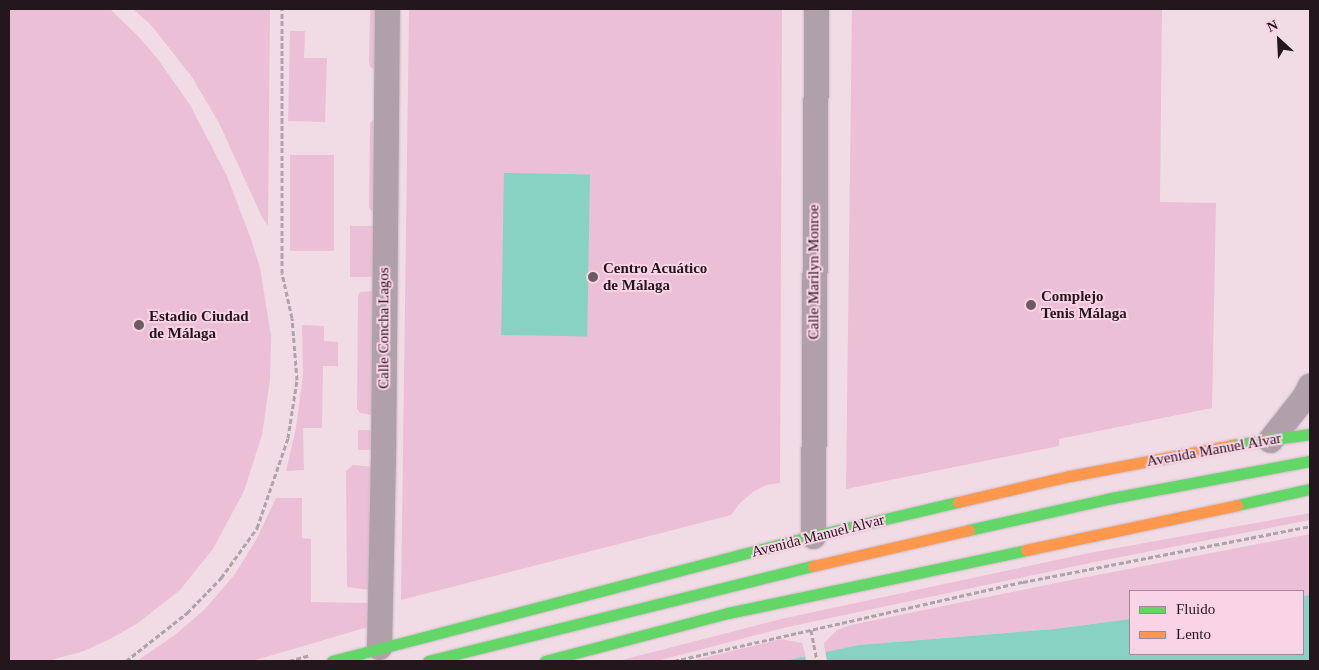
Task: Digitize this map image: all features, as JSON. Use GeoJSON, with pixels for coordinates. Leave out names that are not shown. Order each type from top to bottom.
{"type":"FeatureCollection","features":[{"type":"Feature","properties":{"kind":"main road","name":"Avenida Manuel Alvar"},"geometry":{"type":"LineString","coordinates":[[332,661],[379,647],[813,536],[1070,476],[1222,446],[1310,434]]}},
{"type":"Feature","properties":{"kind":"main road","name":"Avenida Manuel Alvar"},"geometry":{"type":"LineString","coordinates":[[428,661],[784,572],[1112,498],[1310,461]]}},
{"type":"Feature","properties":{"kind":"main road"},"geometry":{"type":"LineString","coordinates":[[545,661],[728,613],[1310,489]]}},
{"type":"Feature","properties":{"kind":"street","name":"Calle Concha Lagos"},"geometry":{"type":"LineString","coordinates":[[379,647],[383,480],[387,9]]}},
{"type":"Feature","properties":{"kind":"street","name":"Calle Marilyn Monroe"},"geometry":{"type":"LineString","coordinates":[[813,536],[816,9]]}},
{"type":"Feature","properties":{"kind":"street"},"geometry":{"type":"LineString","coordinates":[[1270,440],[1307,391]]}},
{"type":"Feature","properties":{"kind":"path"},"geometry":{"type":"LineString","coordinates":[[126,661],[155,641],[187,613],[221,578],[257,528],[288,438],[297,380],[292,318],[282,273],[282,9]]}},
{"type":"Feature","properties":{"kind":"path"},"geometry":{"type":"LineString","coordinates":[[674,661],[1023,582],[1310,526]]}},
{"type":"Feature","properties":{"kind":"path"},"geometry":{"type":"LineString","coordinates":[[811,630],[817,661]]}},
{"type":"Feature","properties":{"kind":"shaded area","name":"Estadio Ciudad de Málaga"},"geometry":{"type":"Polygon","coordinates":[[[9,9],[110,9],[139,37],[157,58],[190,105],[227,176],[260,268],[271,336],[270,380],[262,435],[244,491],[213,549],[180,590],[138,623],[84,651],[48,661],[9,661],[9,9]]]}},
{"type":"Feature","properties":{"kind":"shaded area"},"geometry":{"type":"Polygon","coordinates":[[[133,9],[270,9],[268,226],[261,215],[219,123],[192,77],[151,25],[133,9]]]}},
{"type":"Feature","properties":{"kind":"shaded area"},"geometry":{"type":"Polygon","coordinates":[[[370,9],[382,9],[377,70],[370,67],[369,61],[370,9]]]}},
{"type":"Feature","properties":{"kind":"shaded area","name":"Centro Acuático de Málaga"},"geometry":{"type":"Polygon","coordinates":[[[409,9],[782,9],[780,483],[766,485],[753,492],[740,503],[731,515],[401,600],[409,9]]]}},
{"type":"Feature","properties":{"kind":"shaded area","name":"Complejo Tenis Málaga"},"geometry":{"type":"Polygon","coordinates":[[[852,9],[1162,9],[1160,202],[1216,203],[1212,408],[1059,439],[1059,446],[846,489],[852,9]]]}},
{"type":"Feature","properties":{"kind":"shaded area"},"geometry":{"type":"Polygon","coordinates":[[[290,31],[305,31],[304,58],[327,58],[325,122],[288,121],[290,31]]]}},
{"type":"Feature","properties":{"kind":"shaded area"},"geometry":{"type":"Polygon","coordinates":[[[373,120],[377,120],[376,211],[372,211],[369,207],[370,123],[373,120]]]}},
{"type":"Feature","properties":{"kind":"shaded area"},"geometry":{"type":"Polygon","coordinates":[[[290,155],[334,155],[334,251],[290,251],[290,155]]]}},
{"type":"Feature","properties":{"kind":"shaded area"},"geometry":{"type":"Polygon","coordinates":[[[504,173],[590,175],[587,336],[501,335],[504,173]]]}},
{"type":"Feature","properties":{"kind":"shaded area"},"geometry":{"type":"Polygon","coordinates":[[[350,226],[379,226],[379,277],[350,277],[350,226]]]}},
{"type":"Feature","properties":{"kind":"shaded area"},"geometry":{"type":"Polygon","coordinates":[[[374,291],[371,415],[360,413],[357,409],[358,297],[360,292],[374,291]]]}},
{"type":"Feature","properties":{"kind":"shaded area"},"geometry":{"type":"Polygon","coordinates":[[[302,325],[324,326],[324,341],[338,342],[338,366],[323,366],[322,428],[303,428],[304,470],[286,471],[296,428],[303,374],[302,325]]]}},
{"type":"Feature","properties":{"kind":"shaded area"},"geometry":{"type":"Polygon","coordinates":[[[358,430],[375,430],[375,450],[358,450],[358,430]]]}},
{"type":"Feature","properties":{"kind":"shaded area"},"geometry":{"type":"Polygon","coordinates":[[[353,465],[375,467],[370,590],[347,587],[346,471],[353,465]]]}},
{"type":"Feature","properties":{"kind":"shaded area"},"geometry":{"type":"Polygon","coordinates":[[[276,498],[302,498],[302,538],[311,539],[311,602],[369,603],[368,627],[252,661],[137,661],[175,635],[205,609],[235,574],[256,540],[276,498]]]}},
{"type":"Feature","properties":{"kind":"shaded area"},"geometry":{"type":"Polygon","coordinates":[[[1310,513],[1310,520],[1090,563],[783,628],[657,661],[618,661],[781,619],[1089,553],[1310,513]]]}},
{"type":"Feature","properties":{"kind":"shaded area"},"geometry":{"type":"Polygon","coordinates":[[[1310,534],[1310,595],[1304,596],[1304,590],[1129,590],[1129,619],[1054,629],[859,645],[825,653],[824,643],[837,630],[851,625],[1310,534]]]}},
{"type":"Feature","properties":{"kind":"shaded area"},"geometry":{"type":"Polygon","coordinates":[[[1310,595],[1310,660],[784,661],[859,645],[1054,629],[1129,619],[1129,655],[1304,655],[1304,596],[1310,595]]]}},
{"type":"Feature","properties":{"kind":"shaded area"},"geometry":{"type":"Polygon","coordinates":[[[781,639],[802,643],[806,657],[784,661],[691,661],[781,639]]]}},
{"type":"Feature","properties":{"kind":"pier"},"geometry":{"type":"Polygon","coordinates":[[[825,650],[827,661],[806,661],[805,654],[825,650]]]}},
{"type":"Feature","properties":{"kind":"traffic: fast"},"geometry":{"type":"LineString","coordinates":[[1232,445],[1310,434]]}},
{"type":"Feature","properties":{"kind":"traffic: fast"},"geometry":{"type":"LineString","coordinates":[[969,530],[1112,498],[1310,461]]}},
{"type":"Feature","properties":{"kind":"traffic: fast"},"geometry":{"type":"LineString","coordinates":[[1237,505],[1310,489]]}},
{"type":"Feature","properties":{"kind":"traffic: fast"},"geometry":{"type":"LineString","coordinates":[[332,661],[813,536],[958,502]]}},
{"type":"Feature","properties":{"kind":"traffic: fast"},"geometry":{"type":"LineString","coordinates":[[545,661],[728,613],[1026,550]]}},
{"type":"Feature","properties":{"kind":"traffic: fast"},"geometry":{"type":"LineString","coordinates":[[428,661],[813,566]]}},
{"type":"Feature","properties":{"kind":"traffic: slow"},"geometry":{"type":"LineString","coordinates":[[958,502],[1070,476],[1232,445]]}},
{"type":"Feature","properties":{"kind":"traffic: slow"},"geometry":{"type":"LineString","coordinates":[[1026,550],[1237,505]]}},
{"type":"Feature","properties":{"kind":"traffic: slow"},"geometry":{"type":"LineString","coordinates":[[813,566],[969,530]]}},
{"type":"Feature","properties":{"kind":"place","name":"Centro Acuático de Málaga"},"geometry":{"type":"Point","coordinates":[593,277]}},
{"type":"Feature","properties":{"kind":"place","name":"Complejo Tenis Málaga"},"geometry":{"type":"Point","coordinates":[1031,305]}},
{"type":"Feature","properties":{"kind":"place","name":"Estadio Ciudad de Málaga"},"geometry":{"type":"Point","coordinates":[139,325]}}]}
